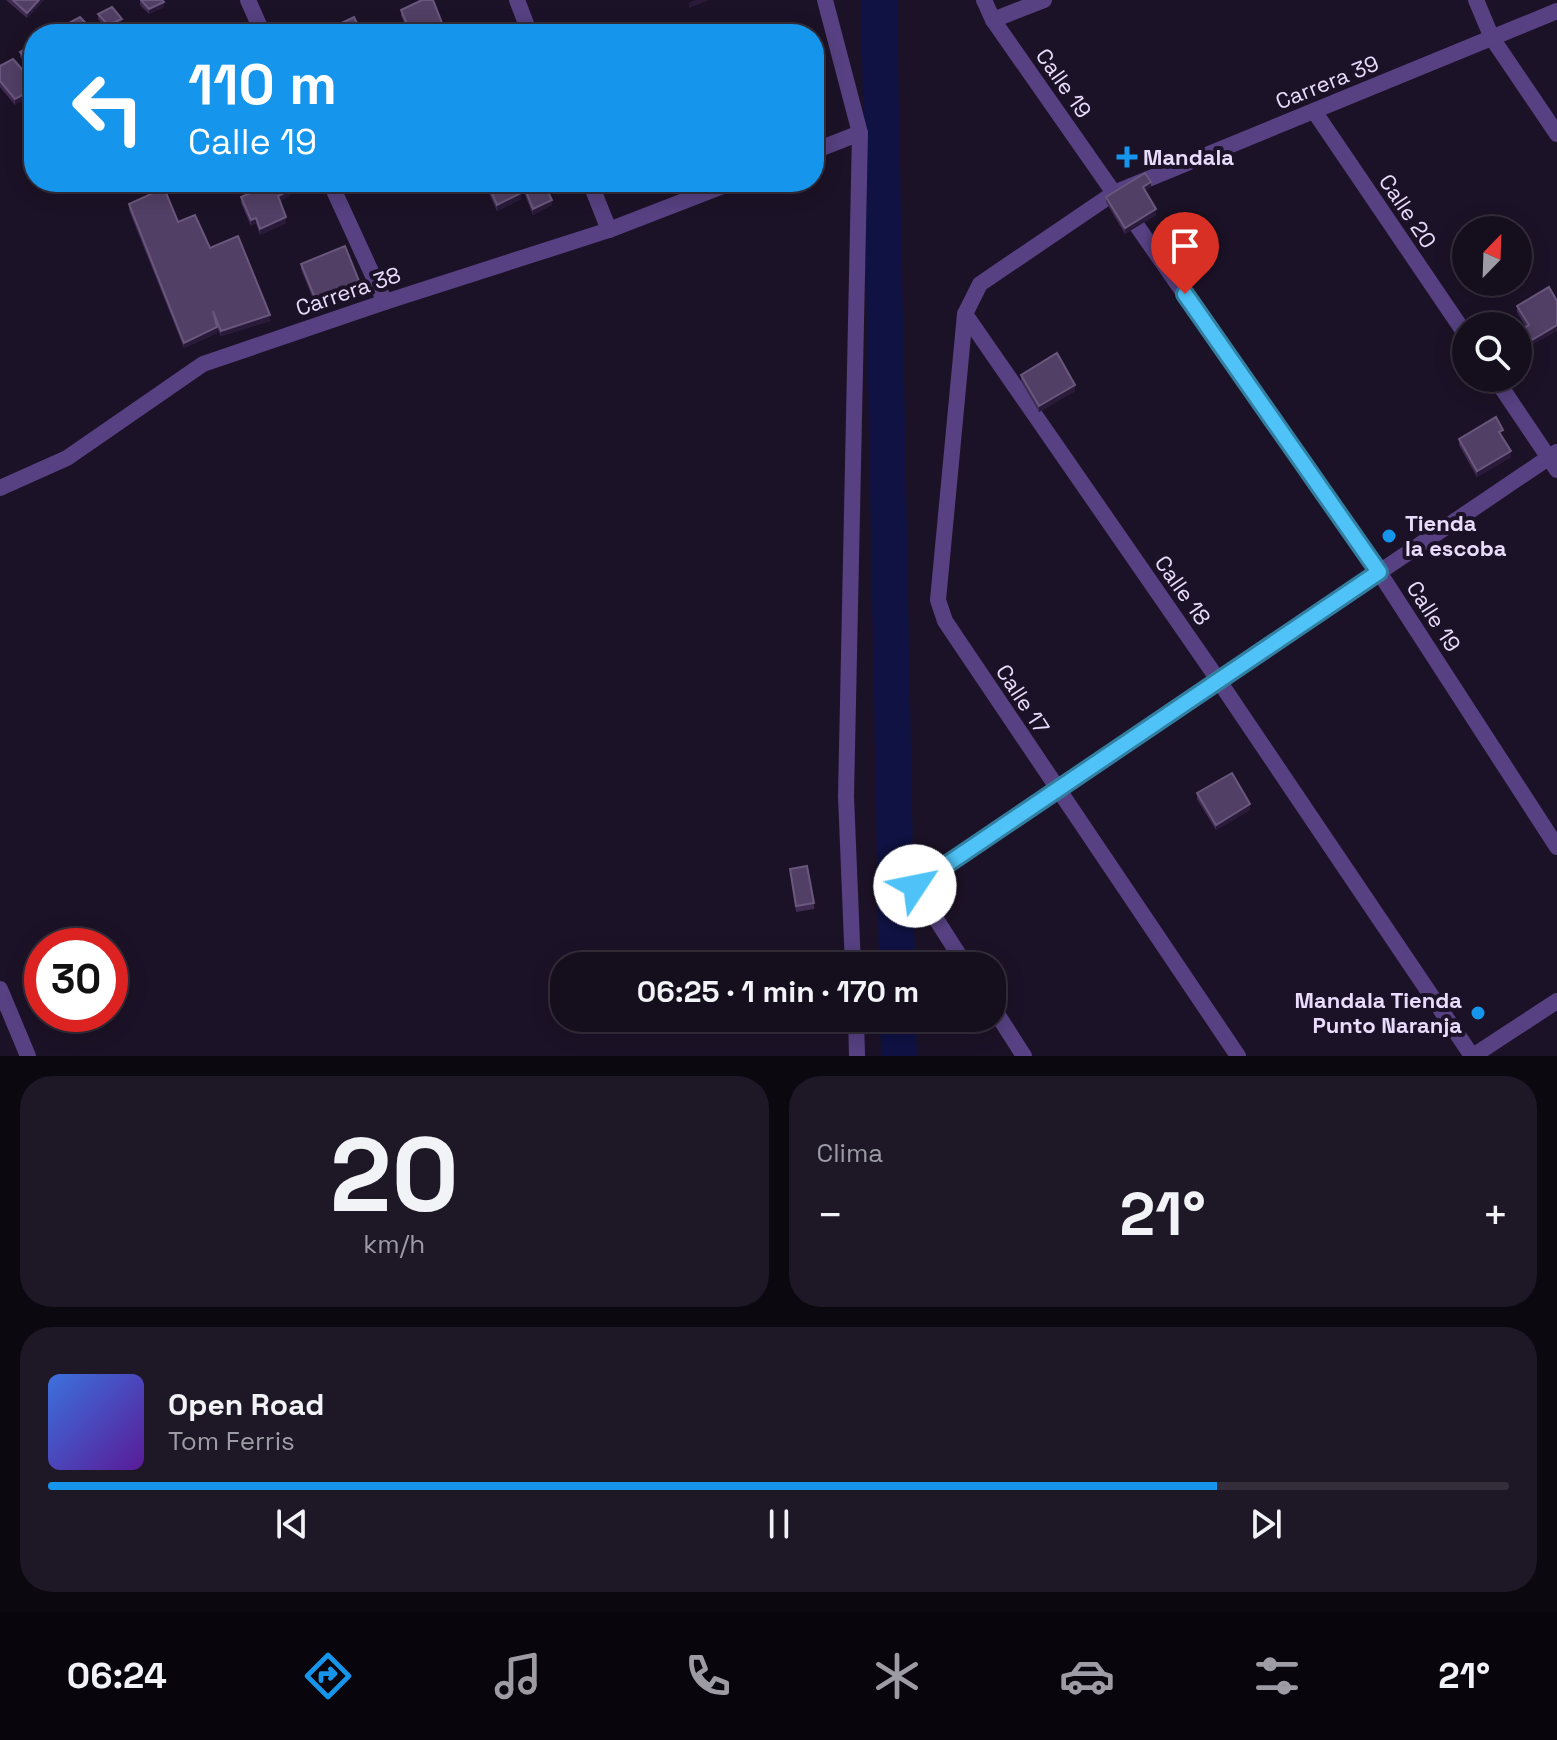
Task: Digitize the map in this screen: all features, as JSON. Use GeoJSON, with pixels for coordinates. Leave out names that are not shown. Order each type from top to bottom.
{"type":"FeatureCollection","features":[{"type":"Feature","properties":{"kind":"street"},"geometry":{"type":"LineString","coordinates":[[248,0],[259,24]]}},
{"type":"Feature","properties":{"kind":"street"},"geometry":{"type":"LineString","coordinates":[[517,0],[526,24]]}},
{"type":"Feature","properties":{"kind":"street"},"geometry":{"type":"LineString","coordinates":[[825,0],[860,133],[846,796],[852,952]]}},
{"type":"Feature","properties":{"kind":"street","name":"Calle 19"},"geometry":{"type":"LineString","coordinates":[[984,0],[993,20],[1379,572],[1557,847]]}},
{"type":"Feature","properties":{"kind":"street"},"geometry":{"type":"LineString","coordinates":[[993,20],[1044,0]]}},
{"type":"Feature","properties":{"kind":"street"},"geometry":{"type":"LineString","coordinates":[[1476,0],[1492,38],[1557,134]]}},
{"type":"Feature","properties":{"kind":"street","name":"Carrera 39"},"geometry":{"type":"LineString","coordinates":[[1114,193],[1557,11]]}},
{"type":"Feature","properties":{"kind":"street","name":"Calle 20"},"geometry":{"type":"LineString","coordinates":[[1314,111],[1452,314]]}},
{"type":"Feature","properties":{"kind":"street"},"geometry":{"type":"LineString","coordinates":[[824,147],[860,133]]}},
{"type":"Feature","properties":{"kind":"street"},"geometry":{"type":"LineString","coordinates":[[335,192],[385,302]]}},
{"type":"Feature","properties":{"kind":"street"},"geometry":{"type":"LineString","coordinates":[[594,192],[609,230]]}},
{"type":"Feature","properties":{"kind":"street","name":"Carrera 38"},"geometry":{"type":"LineString","coordinates":[[0,488],[67,458],[203,364],[609,230],[707,192]]}},
{"type":"Feature","properties":{"kind":"street"},"geometry":{"type":"LineString","coordinates":[[965,314],[980,284],[1114,193]]}},
{"type":"Feature","properties":{"kind":"street","name":"Calle 18"},"geometry":{"type":"LineString","coordinates":[[965,314],[1219,681],[1472,1056]]}},
{"type":"Feature","properties":{"kind":"street","name":"Calle 17"},"geometry":{"type":"LineString","coordinates":[[965,314],[938,600],[945,621],[1238,1056]]}},
{"type":"Feature","properties":{"kind":"street"},"geometry":{"type":"LineString","coordinates":[[957,952],[915,886],[1379,572],[1554,460],[1505,392]]}},
{"type":"Feature","properties":{"kind":"street"},"geometry":{"type":"LineString","coordinates":[[0,989],[4,1009],[28,1056]]}},
{"type":"Feature","properties":{"kind":"street"},"geometry":{"type":"LineString","coordinates":[[1472,1056],[1557,1001]]}},
{"type":"Feature","properties":{"kind":"street"},"geometry":{"type":"LineString","coordinates":[[1006,1028],[1024,1056]]}},
{"type":"Feature","properties":{"kind":"street"},"geometry":{"type":"LineString","coordinates":[[856,1032],[857,1056]]}},
{"type":"Feature","properties":{"kind":"building"},"geometry":{"type":"Polygon","coordinates":[[[13,0],[39,0],[27,13],[13,0]]]}},
{"type":"Feature","properties":{"kind":"building"},"geometry":{"type":"Polygon","coordinates":[[[141,0],[162,0],[164,2],[149,9],[141,0]]]}},
{"type":"Feature","properties":{"kind":"building"},"geometry":{"type":"Polygon","coordinates":[[[422,0],[433,0],[442,23],[407,24],[401,10],[422,0]]]}},
{"type":"Feature","properties":{"kind":"building"},"geometry":{"type":"Polygon","coordinates":[[[112,7],[122,19],[107,24],[98,14],[112,7]]]}},
{"type":"Feature","properties":{"kind":"building"},"geometry":{"type":"Polygon","coordinates":[[[80,17],[87,24],[67,24],[80,17]]]}},
{"type":"Feature","properties":{"kind":"building"},"geometry":{"type":"Polygon","coordinates":[[[354,17],[357,24],[339,24],[354,17]]]}},
{"type":"Feature","properties":{"kind":"building"},"geometry":{"type":"Polygon","coordinates":[[[13,59],[24,72],[24,94],[15,99],[0,81],[0,66],[13,59]]]}},
{"type":"Feature","properties":{"kind":"building"},"geometry":{"type":"Polygon","coordinates":[[[1145,173],[1151,182],[1143,187],[1156,209],[1125,228],[1106,197],[1145,173]]]}},
{"type":"Feature","properties":{"kind":"building"},"geometry":{"type":"Polygon","coordinates":[[[155,192],[166,192],[178,222],[195,215],[210,248],[238,236],[270,315],[221,331],[213,311],[217,327],[184,343],[129,204],[155,192]]]}},
{"type":"Feature","properties":{"kind":"building"},"geometry":{"type":"Polygon","coordinates":[[[252,192],[286,192],[278,196],[286,217],[260,229],[256,218],[251,220],[241,197],[252,192]]]}},
{"type":"Feature","properties":{"kind":"building"},"geometry":{"type":"Polygon","coordinates":[[[491,192],[521,192],[521,193],[497,205],[491,192]]]}},
{"type":"Feature","properties":{"kind":"building"},"geometry":{"type":"Polygon","coordinates":[[[526,192],[548,192],[552,200],[533,209],[526,192]]]}},
{"type":"Feature","properties":{"kind":"building"},"geometry":{"type":"Polygon","coordinates":[[[345,246],[359,281],[315,298],[301,264],[345,246]]]}},
{"type":"Feature","properties":{"kind":"building"},"geometry":{"type":"Polygon","coordinates":[[[1549,287],[1557,301],[1557,325],[1532,340],[1532,312],[1521,312],[1517,306],[1549,287]]]}},
{"type":"Feature","properties":{"kind":"building"},"geometry":{"type":"Polygon","coordinates":[[[1057,353],[1075,385],[1039,406],[1021,375],[1057,353]]]}},
{"type":"Feature","properties":{"kind":"building"},"geometry":{"type":"Polygon","coordinates":[[[1496,417],[1503,430],[1499,432],[1511,451],[1477,471],[1459,439],[1496,417]]]}},
{"type":"Feature","properties":{"kind":"building"},"geometry":{"type":"Polygon","coordinates":[[[1232,773],[1250,804],[1216,825],[1197,793],[1232,773]]]}},
{"type":"Feature","properties":{"kind":"building"},"geometry":{"type":"Polygon","coordinates":[[[807,866],[814,903],[796,906],[790,869],[807,866]]]}},
{"type":"Feature","properties":{"kind":"waterway"},"geometry":{"type":"LineString","coordinates":[[879,0],[897,952]]}},
{"type":"Feature","properties":{"kind":"waterway"},"geometry":{"type":"LineString","coordinates":[[898,1032],[899,1056]]}},
{"type":"Feature","properties":{"kind":"place","name":"Mandala"},"geometry":{"type":"Point","coordinates":[1127,157]}},
{"type":"Feature","properties":{"kind":"place","name":"Tienda la escoba"},"geometry":{"type":"Point","coordinates":[1389,536]}},
{"type":"Feature","properties":{"kind":"place","name":"Mandala Tienda Punto Naranja"},"geometry":{"type":"Point","coordinates":[1478,1013]}},
{"type":"Feature","properties":{"kind":"route"},"geometry":{"type":"LineString","coordinates":[[915,886],[1379,572],[1185,294]]}}]}
